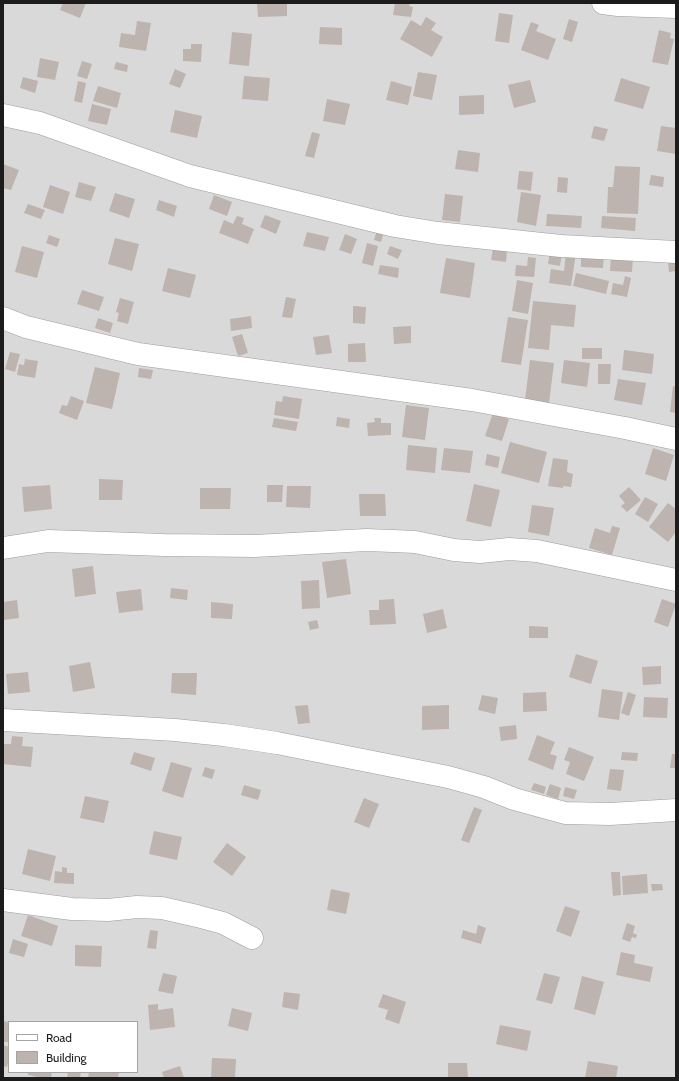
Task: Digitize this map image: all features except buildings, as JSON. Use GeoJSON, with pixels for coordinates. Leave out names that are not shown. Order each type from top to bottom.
{"type":"FeatureCollection","features":[{"type":"Feature","properties":{"kind":"street"},"geometry":{"type":"LineString","coordinates":[[603,3],[676,7]]}},
{"type":"Feature","properties":{"kind":"street"},"geometry":{"type":"LineString","coordinates":[[3,115],[40,123],[190,176],[395,226],[438,233],[561,246],[676,252]]}},
{"type":"Feature","properties":{"kind":"street"},"geometry":{"type":"LineString","coordinates":[[3,318],[26,327],[138,354],[472,400],[625,428],[676,439]]}},
{"type":"Feature","properties":{"kind":"street"},"geometry":{"type":"LineString","coordinates":[[3,548],[48,541],[255,546],[393,540],[416,542],[454,550],[480,552],[509,550],[537,551],[676,580]]}},
{"type":"Feature","properties":{"kind":"street"},"geometry":{"type":"LineString","coordinates":[[3,720],[175,730],[224,735],[448,777],[484,787],[514,799],[565,813],[610,814],[676,810]]}},
{"type":"Feature","properties":{"kind":"street"},"geometry":{"type":"LineString","coordinates":[[3,900],[72,909],[108,910],[137,907],[162,908],[223,923],[252,938]]}},
{"type":"Feature","properties":{"kind":"shaded area"},"geometry":{"type":"Polygon","coordinates":[[[3,3],[676,3],[676,1078],[3,1078],[3,3]]]}}]}
